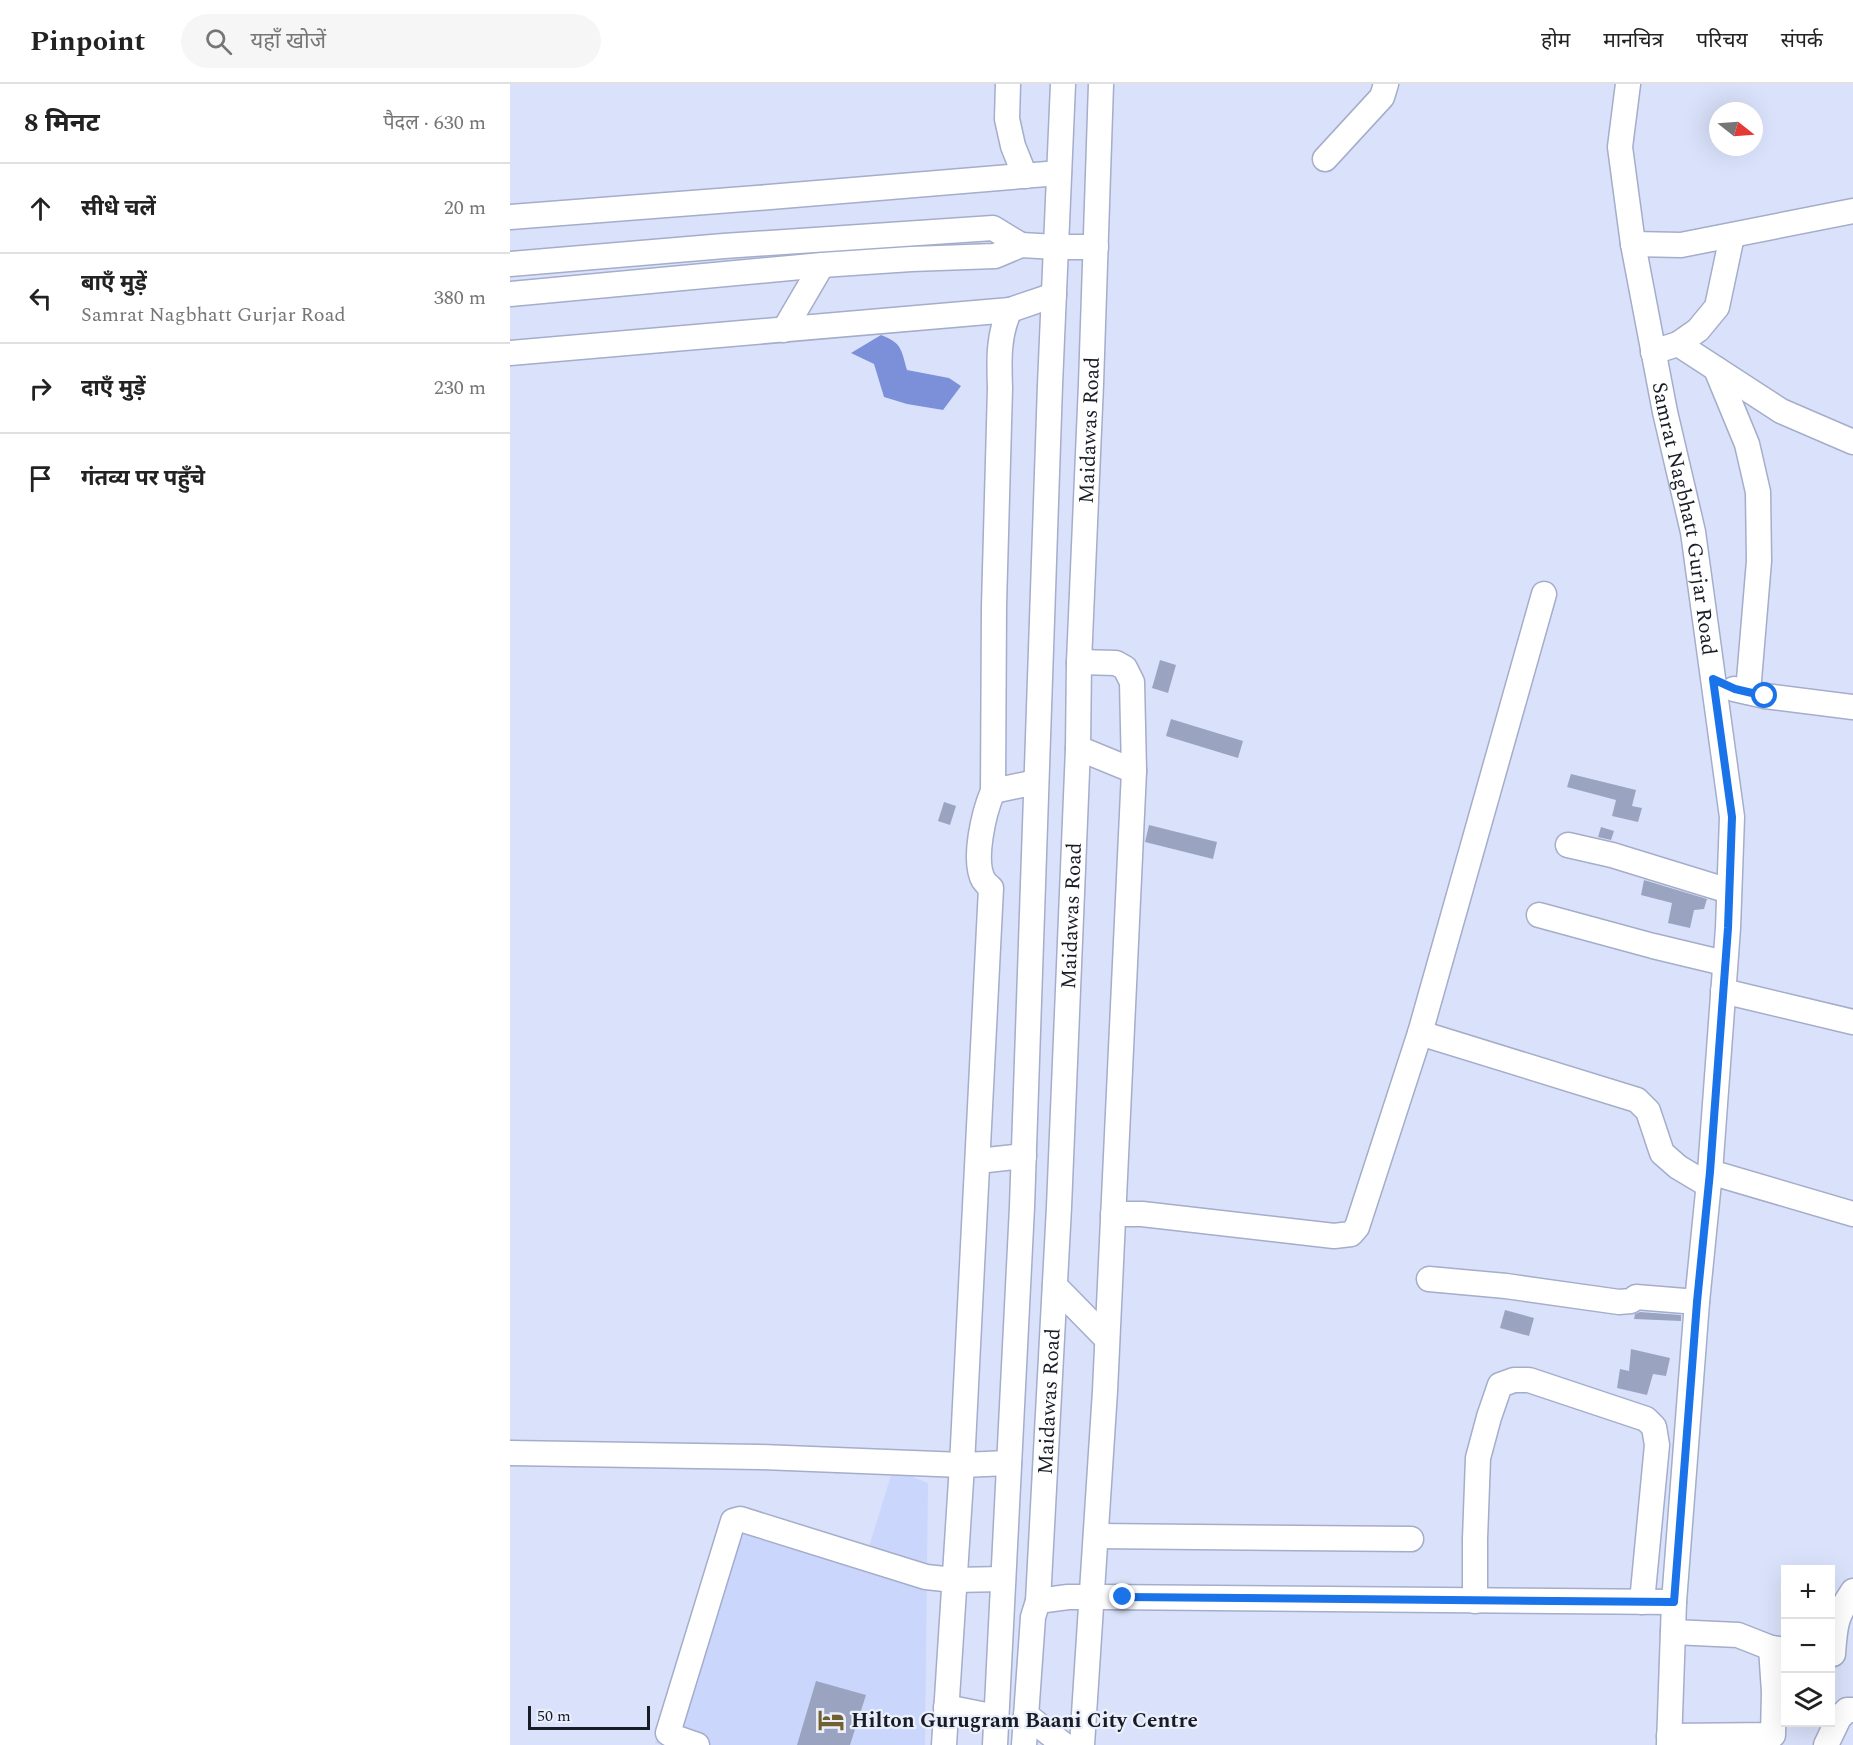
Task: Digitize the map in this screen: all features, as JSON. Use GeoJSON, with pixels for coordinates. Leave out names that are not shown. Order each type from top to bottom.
{"type":"FeatureCollection","features":[{"type":"Feature","properties":{"kind":"street"},"geometry":{"type":"LineString","coordinates":[[1008,84],[1006,119],[1013,146],[1025,176]]}},
{"type":"Feature","properties":{"kind":"street","name":"Maidawas Road"},"geometry":{"type":"LineString","coordinates":[[995,1745],[1024,1156],[1063,84]]}},
{"type":"Feature","properties":{"kind":"street","name":"Maidawas Road"},"geometry":{"type":"LineString","coordinates":[[1024,1745],[1033,1617],[1038,1601],[1055,1286],[1078,748],[1079,662],[1101,84]]}},
{"type":"Feature","properties":{"kind":"street"},"geometry":{"type":"LineString","coordinates":[[1325,159],[1382,97],[1386,84]]}},
{"type":"Feature","properties":{"kind":"street","name":"Samrat Nagbhatt Gurjar Road"},"geometry":{"type":"LineString","coordinates":[[1628,84],[1620,147],[1633,244],[1665,412],[1693,532],[1732,817],[1723,991],[1674,1602],[1669,1740]]}},
{"type":"Feature","properties":{"kind":"street"},"geometry":{"type":"LineString","coordinates":[[510,217],[1059,172]]}},
{"type":"Feature","properties":{"kind":"street"},"geometry":{"type":"LineString","coordinates":[[1633,244],[1681,244],[1853,211]]}},
{"type":"Feature","properties":{"kind":"street"},"geometry":{"type":"LineString","coordinates":[[510,264],[724,246],[993,228],[1021,245]]}},
{"type":"Feature","properties":{"kind":"street"},"geometry":{"type":"LineString","coordinates":[[1653,352],[1678,344],[1698,330],[1717,307],[1732,236]]}},
{"type":"Feature","properties":{"kind":"street"},"geometry":{"type":"LineString","coordinates":[[510,294],[822,265],[995,256],[1021,245],[1096,247]]}},
{"type":"Feature","properties":{"kind":"street"},"geometry":{"type":"LineString","coordinates":[[784,330],[822,265]]}},
{"type":"Feature","properties":{"kind":"street"},"geometry":{"type":"LineString","coordinates":[[510,353],[1010,310],[1054,295]]}},
{"type":"Feature","properties":{"kind":"street"},"geometry":{"type":"LineString","coordinates":[[1010,310],[1003,324],[999,359],[993,791],[980,830],[980,866],[984,882],[991,888],[1032,906]]}},
{"type":"Feature","properties":{"kind":"street"},"geometry":{"type":"LineString","coordinates":[[1678,344],[1781,411],[1853,442]]}},
{"type":"Feature","properties":{"kind":"street"},"geometry":{"type":"LineString","coordinates":[[1716,369],[1747,444],[1758,492],[1759,561],[1748,692]]}},
{"type":"Feature","properties":{"kind":"street"},"geometry":{"type":"LineString","coordinates":[[1113,1214],[1142,1214],[1334,1236],[1351,1234],[1357,1227],[1420,1034],[1544,594]]}},
{"type":"Feature","properties":{"kind":"street"},"geometry":{"type":"LineString","coordinates":[[1079,662],[1116,663],[1125,668],[1132,682],[1134,771],[1107,1339],[1082,1745]]}},
{"type":"Feature","properties":{"kind":"street"},"geometry":{"type":"LineString","coordinates":[[1713,679],[1748,692],[1817,704],[1853,707]]}},
{"type":"Feature","properties":{"kind":"street"},"geometry":{"type":"LineString","coordinates":[[1078,748],[1134,771]]}},
{"type":"Feature","properties":{"kind":"street"},"geometry":{"type":"LineString","coordinates":[[993,791],[1036,782]]}},
{"type":"Feature","properties":{"kind":"street"},"geometry":{"type":"LineString","coordinates":[[1568,845],[1612,855],[1729,891]]}},
{"type":"Feature","properties":{"kind":"street"},"geometry":{"type":"LineString","coordinates":[[944,1745],[962,1465],[991,888]]}},
{"type":"Feature","properties":{"kind":"street"},"geometry":{"type":"LineString","coordinates":[[1539,915],[1724,963]]}},
{"type":"Feature","properties":{"kind":"street"},"geometry":{"type":"LineString","coordinates":[[1723,991],[1853,1022]]}},
{"type":"Feature","properties":{"kind":"street"},"geometry":{"type":"LineString","coordinates":[[1420,1034],[1637,1100],[1648,1111],[1662,1153],[1678,1167],[1709,1179],[1853,1214]]}},
{"type":"Feature","properties":{"kind":"street"},"geometry":{"type":"LineString","coordinates":[[978,1161],[1024,1156]]}},
{"type":"Feature","properties":{"kind":"street"},"geometry":{"type":"LineString","coordinates":[[1429,1279],[1506,1286],[1619,1302],[1636,1297],[1697,1302]]}},
{"type":"Feature","properties":{"kind":"street"},"geometry":{"type":"LineString","coordinates":[[1055,1286],[1107,1339]]}},
{"type":"Feature","properties":{"kind":"street"},"geometry":{"type":"LineString","coordinates":[[1475,1600],[1478,1458],[1500,1385],[1514,1380],[1529,1380],[1646,1419],[1654,1427],[1657,1445],[1642,1602]]}},
{"type":"Feature","properties":{"kind":"street"},"geometry":{"type":"LineString","coordinates":[[510,1453],[760,1457],[962,1465],[1009,1463]]}},
{"type":"Feature","properties":{"kind":"street"},"geometry":{"type":"LineString","coordinates":[[697,1745],[676,1738],[668,1732],[733,1521],[740,1519],[926,1576],[954,1580],[1003,1579]]}},
{"type":"Feature","properties":{"kind":"street"},"geometry":{"type":"LineString","coordinates":[[1096,1536],[1411,1539]]}},
{"type":"Feature","properties":{"kind":"street"},"geometry":{"type":"LineString","coordinates":[[1839,1654],[1835,1624],[1841,1608],[1853,1591]]}},
{"type":"Feature","properties":{"kind":"street"},"geometry":{"type":"LineString","coordinates":[[1038,1601],[1092,1597],[1674,1602]]}},
{"type":"Feature","properties":{"kind":"street"},"geometry":{"type":"LineString","coordinates":[[1669,1740],[1773,1735],[1778,1649],[1738,1635],[1673,1632]]}},
{"type":"Feature","properties":{"kind":"street"},"geometry":{"type":"LineString","coordinates":[[946,1707],[996,1717]]}},
{"type":"Feature","properties":{"kind":"street"},"geometry":{"type":"LineString","coordinates":[[1826,1745],[1839,1718],[1847,1710],[1853,1710]]}},
{"type":"Feature","properties":{"kind":"street"},"geometry":{"type":"LineString","coordinates":[[1026,1715],[1064,1745]]}},
{"type":"Feature","properties":{"kind":"shaded area"},"geometry":{"type":"Polygon","coordinates":[[[893,1469],[928,1483],[925,1745],[661,1745],[655,1743],[730,1507],[868,1550],[893,1469]]]}},
{"type":"Feature","properties":{"kind":"water"},"geometry":{"type":"Polygon","coordinates":[[[881,335],[893,341],[900,348],[907,370],[949,378],[961,386],[943,410],[907,404],[884,397],[874,364],[851,353],[881,335]]]}},
{"type":"Feature","properties":{"kind":"building"},"geometry":{"type":"Polygon","coordinates":[[[1160,660],[1176,665],[1168,693],[1152,688],[1160,660]]]}},
{"type":"Feature","properties":{"kind":"building"},"geometry":{"type":"Polygon","coordinates":[[[1171,719],[1243,741],[1238,758],[1166,736],[1171,719]]]}},
{"type":"Feature","properties":{"kind":"building"},"geometry":{"type":"Polygon","coordinates":[[[1571,774],[1636,790],[1632,806],[1642,808],[1638,822],[1612,816],[1616,800],[1567,787],[1571,774]]]}},
{"type":"Feature","properties":{"kind":"building"},"geometry":{"type":"Polygon","coordinates":[[[944,802],[956,806],[950,825],[938,821],[944,802]]]}},
{"type":"Feature","properties":{"kind":"building"},"geometry":{"type":"Polygon","coordinates":[[[1149,825],[1217,842],[1213,859],[1145,842],[1149,825]]]}},
{"type":"Feature","properties":{"kind":"building"},"geometry":{"type":"Polygon","coordinates":[[[1601,827],[1614,831],[1611,840],[1598,837],[1601,827]]]}},
{"type":"Feature","properties":{"kind":"building"},"geometry":{"type":"Polygon","coordinates":[[[1644,880],[1707,899],[1704,909],[1694,910],[1690,928],[1668,923],[1672,903],[1641,895],[1644,880]]]}},
{"type":"Feature","properties":{"kind":"building"},"geometry":{"type":"Polygon","coordinates":[[[1505,1310],[1534,1318],[1529,1336],[1500,1328],[1505,1310]]]}},
{"type":"Feature","properties":{"kind":"building"},"geometry":{"type":"Polygon","coordinates":[[[1640,1312],[1681,1315],[1681,1321],[1634,1319],[1635,1314],[1640,1312]]]}},
{"type":"Feature","properties":{"kind":"building"},"geometry":{"type":"Polygon","coordinates":[[[1631,1349],[1670,1358],[1666,1376],[1653,1374],[1647,1395],[1617,1388],[1620,1369],[1629,1371],[1631,1349]]]}},
{"type":"Feature","properties":{"kind":"building","name":"Hilton Gurugram Baani City Centre"},"geometry":{"type":"Polygon","coordinates":[[[816,1681],[866,1695],[850,1745],[797,1745],[816,1681]]]}},
{"type":"Feature","properties":{"kind":"place","name":"Hilton Gurugram Baani City Centre"},"geometry":{"type":"Point","coordinates":[831,1720]}},
{"type":"Feature","properties":{"kind":"route"},"geometry":{"type":"LineString","coordinates":[[1123,1597],[1674,1602],[1728,928],[1732,817],[1713,679],[1735,689],[1765,696]]}}]}
